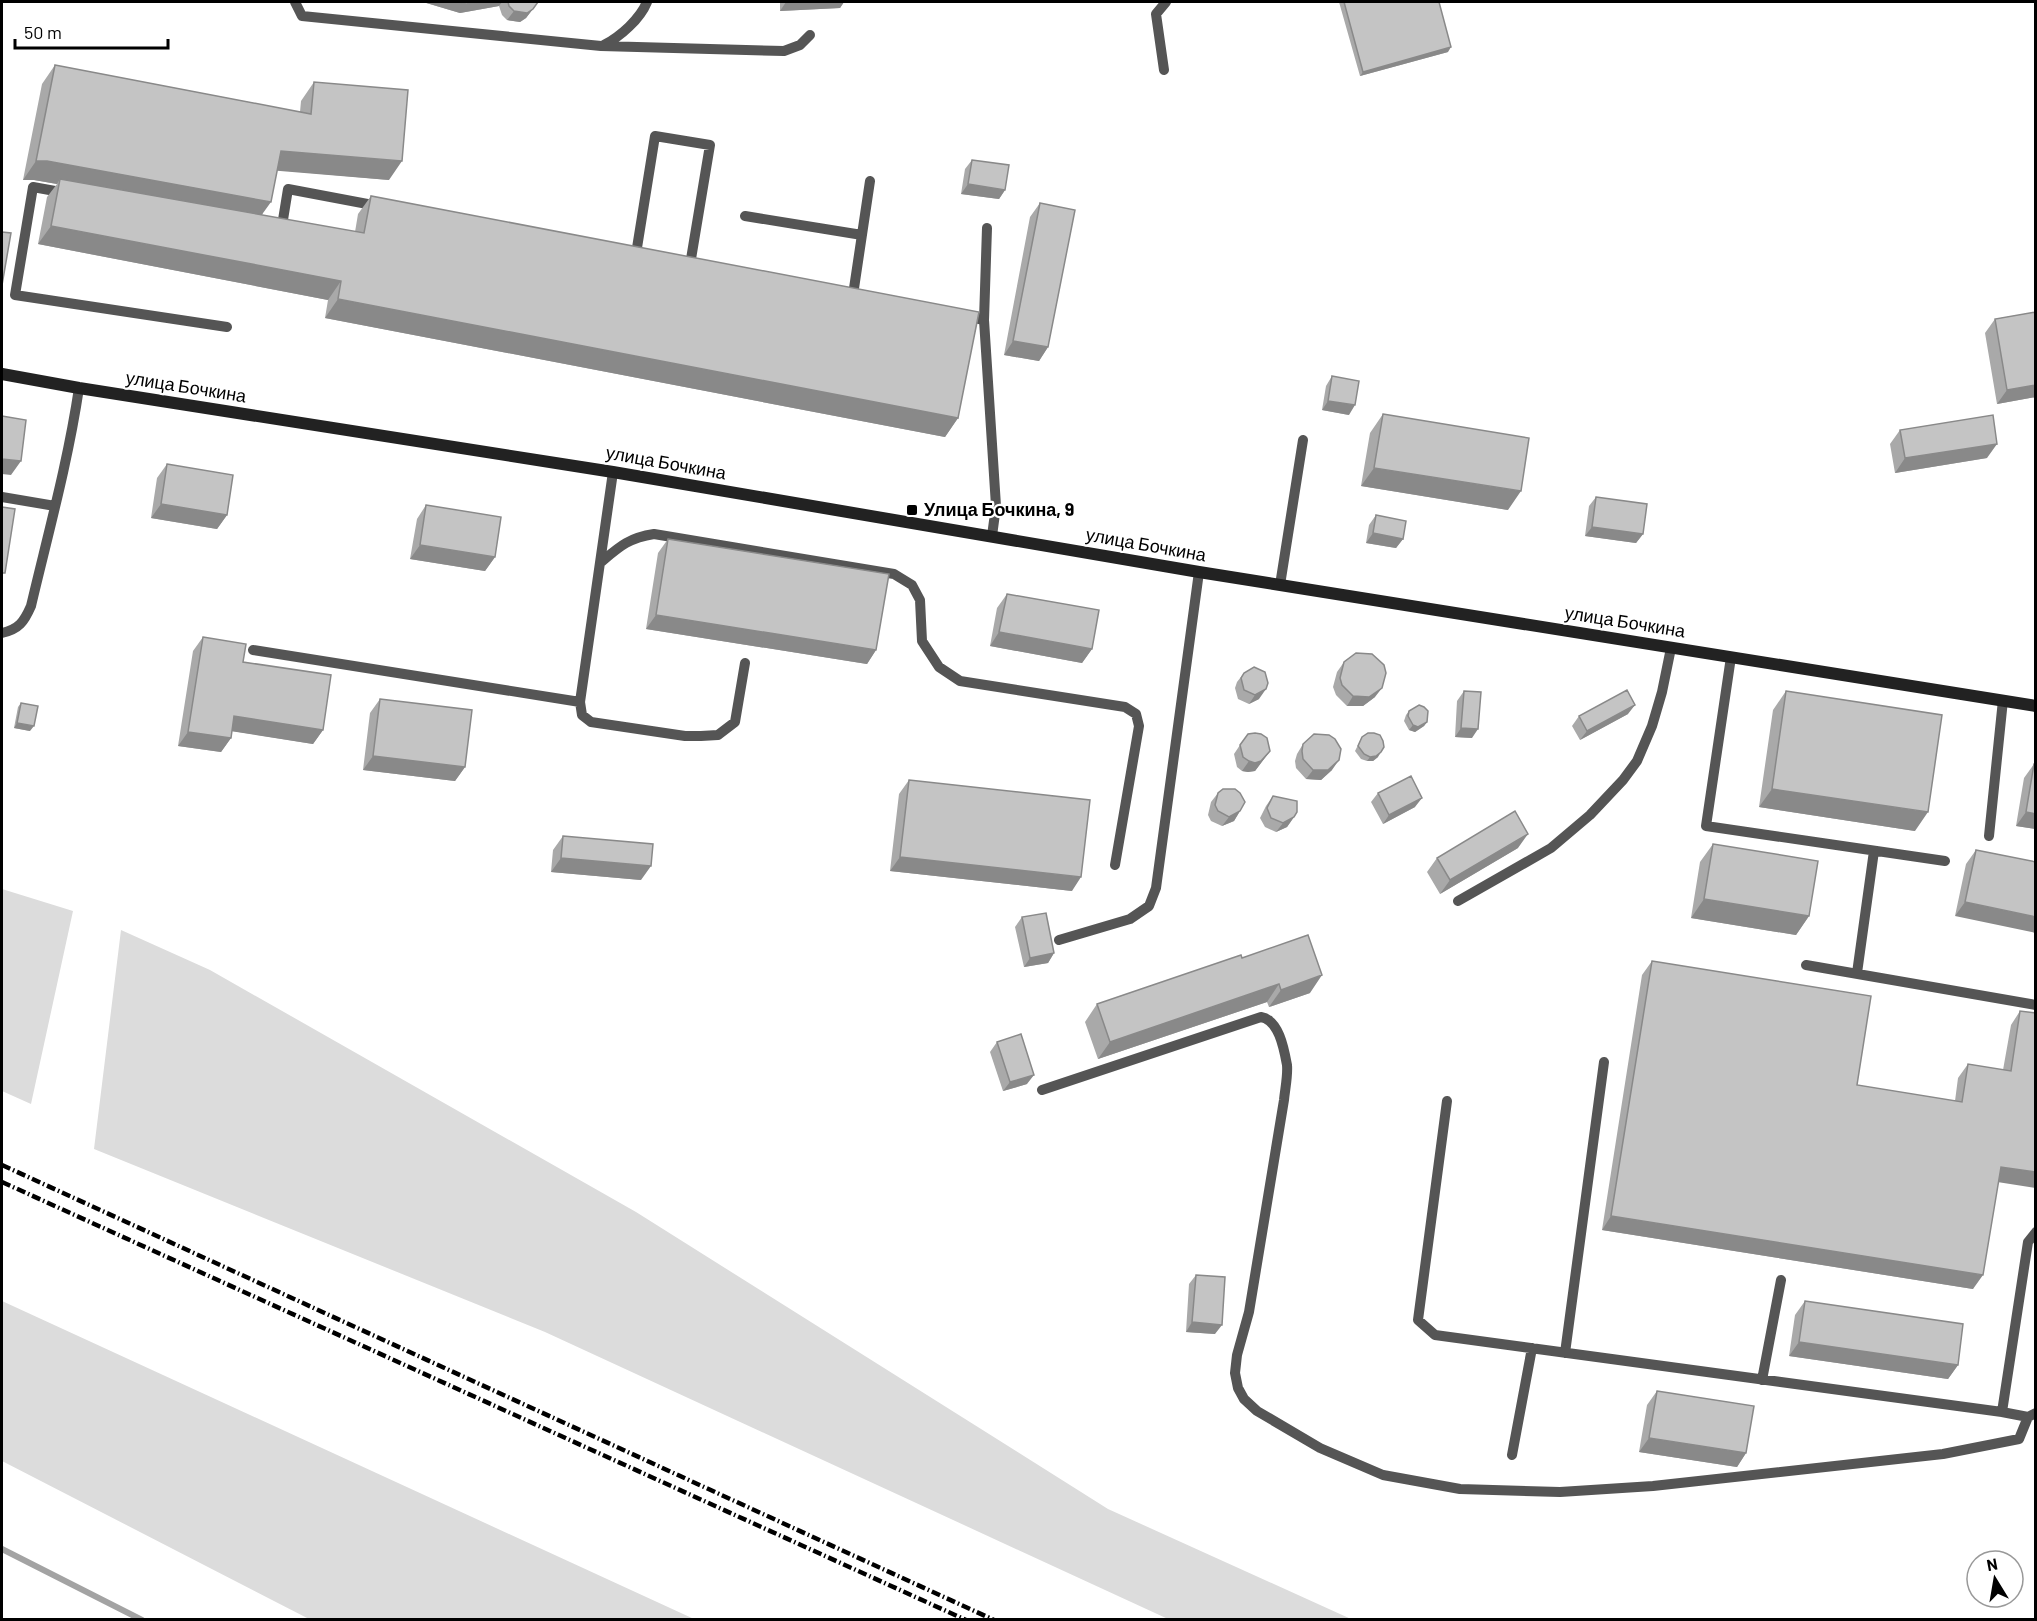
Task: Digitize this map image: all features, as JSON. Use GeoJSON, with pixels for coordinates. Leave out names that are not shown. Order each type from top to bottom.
{"type":"FeatureCollection","features":[{"type":"Feature","properties":{"kind":"street","name":"улица Бочкина"},"geometry":{"type":"LineString","coordinates":[[2,375],[613,472],[1199,572],[2036,706]]}},
{"type":"Feature","properties":{"kind":"lane"},"geometry":{"type":"LineString","coordinates":[[295,2],[302,16],[601,46],[784,51],[800,45],[810,35]]}},
{"type":"Feature","properties":{"kind":"lane"},"geometry":{"type":"LineString","coordinates":[[601,46],[616,38],[643,11],[647,2]]}},
{"type":"Feature","properties":{"kind":"lane"},"geometry":{"type":"LineString","coordinates":[[1164,70],[1156,14],[1166,2]]}},
{"type":"Feature","properties":{"kind":"lane"},"geometry":{"type":"LineString","coordinates":[[624,252],[641,255],[655,136],[710,146],[685,264],[702,267]]}},
{"type":"Feature","properties":{"kind":"lane"},"geometry":{"type":"LineString","coordinates":[[841,293],[858,296],[862,236],[870,181]]}},
{"type":"Feature","properties":{"kind":"lane"},"geometry":{"type":"LineString","coordinates":[[78,195],[33,187],[15,295],[227,327]]}},
{"type":"Feature","properties":{"kind":"lane"},"geometry":{"type":"LineString","coordinates":[[270,230],[281,232],[288,189],[392,209]]}},
{"type":"Feature","properties":{"kind":"lane"},"geometry":{"type":"LineString","coordinates":[[745,216],[862,236]]}},
{"type":"Feature","properties":{"kind":"lane"},"geometry":{"type":"LineString","coordinates":[[987,228],[984,320],[996,506],[992,536]]}},
{"type":"Feature","properties":{"kind":"lane"},"geometry":{"type":"LineString","coordinates":[[951,314],[984,320]]}},
{"type":"Feature","properties":{"kind":"lane"},"geometry":{"type":"LineString","coordinates":[[2,633],[23,623],[31,606],[59,495],[79,388]]}},
{"type":"Feature","properties":{"kind":"lane"},"geometry":{"type":"LineString","coordinates":[[1280,585],[1303,440]]}},
{"type":"Feature","properties":{"kind":"lane"},"geometry":{"type":"LineString","coordinates":[[613,472],[580,702],[582,715],[591,722],[685,736],[718,735],[735,722],[745,663]]}},
{"type":"Feature","properties":{"kind":"lane"},"geometry":{"type":"LineString","coordinates":[[2,497],[55,506]]}},
{"type":"Feature","properties":{"kind":"lane"},"geometry":{"type":"LineString","coordinates":[[600,563],[622,544],[636,537],[654,534],[894,574],[912,585],[920,600],[922,641],[939,667],[960,681],[1125,707],[1136,714],[1139,726],[1115,865]]}},
{"type":"Feature","properties":{"kind":"lane"},"geometry":{"type":"LineString","coordinates":[[1059,940],[1130,919],[1149,906],[1156,888],[1199,572]]}},
{"type":"Feature","properties":{"kind":"lane"},"geometry":{"type":"LineString","coordinates":[[1458,902],[1551,848],[1590,815],[1623,780],[1637,761],[1652,726],[1671,648]]}},
{"type":"Feature","properties":{"kind":"lane"},"geometry":{"type":"LineString","coordinates":[[253,650],[580,702]]}},
{"type":"Feature","properties":{"kind":"lane"},"geometry":{"type":"LineString","coordinates":[[1731,657],[1706,826],[1945,861]]}},
{"type":"Feature","properties":{"kind":"lane"},"geometry":{"type":"LineString","coordinates":[[1989,836],[2003,700]]}},
{"type":"Feature","properties":{"kind":"lane"},"geometry":{"type":"LineString","coordinates":[[1857,973],[1874,851]]}},
{"type":"Feature","properties":{"kind":"lane"},"geometry":{"type":"LineString","coordinates":[[1806,965],[2036,1005]]}},
{"type":"Feature","properties":{"kind":"lane"},"geometry":{"type":"LineString","coordinates":[[1042,1090],[1261,1017],[1268,1018],[1276,1027],[1287,1067],[1284,1100],[1249,1312],[1237,1355],[1235,1373],[1238,1389],[1244,1399],[1257,1411],[1320,1448],[1383,1475],[1460,1489],[1560,1492],[1653,1486],[1943,1454],[2019,1438],[2032,1415],[1435,1335],[1418,1320],[1447,1101]]}},
{"type":"Feature","properties":{"kind":"lane"},"geometry":{"type":"LineString","coordinates":[[1565,1353],[1604,1062]]}},
{"type":"Feature","properties":{"kind":"lane"},"geometry":{"type":"LineString","coordinates":[[2002,1412],[2028,1242],[2036,1232]]}},
{"type":"Feature","properties":{"kind":"lane"},"geometry":{"type":"LineString","coordinates":[[1762,1380],[1781,1280]]}},
{"type":"Feature","properties":{"kind":"lane"},"geometry":{"type":"LineString","coordinates":[[1512,1455],[1532,1348]]}},
{"type":"Feature","properties":{"kind":"shaded area"},"geometry":{"type":"Polygon","coordinates":[[[2,889],[73,911],[31,1104],[2,1091],[2,889]]]}},
{"type":"Feature","properties":{"kind":"shaded area"},"geometry":{"type":"Polygon","coordinates":[[[121,930],[210,970],[636,1212],[1108,1509],[1351,1619],[1168,1619],[545,1332],[94,1149],[121,930]]]}},
{"type":"Feature","properties":{"kind":"shaded area"},"geometry":{"type":"Polygon","coordinates":[[[2,1301],[694,1619],[309,1619],[2,1461],[2,1301]]]}},
{"type":"Feature","properties":{"kind":"building"},"geometry":{"type":"Polygon","coordinates":[[[508,2],[538,2],[527,13],[514,11],[508,2]]]}},
{"type":"Feature","properties":{"kind":"building"},"geometry":{"type":"Polygon","coordinates":[[[1344,2],[1439,2],[1451,47],[1363,72],[1344,2]]]}},
{"type":"Feature","properties":{"kind":"building"},"geometry":{"type":"Polygon","coordinates":[[[55,65],[311,114],[314,82],[408,90],[402,161],[281,151],[271,202],[47,161],[36,161],[55,65]]]}},
{"type":"Feature","properties":{"kind":"building"},"geometry":{"type":"Polygon","coordinates":[[[972,160],[1009,165],[1005,190],[968,184],[972,160]]]}},
{"type":"Feature","properties":{"kind":"building"},"geometry":{"type":"Polygon","coordinates":[[[60,179],[364,233],[371,196],[979,312],[958,418],[338,299],[341,281],[51,226],[60,179]]]}},
{"type":"Feature","properties":{"kind":"building"},"geometry":{"type":"Polygon","coordinates":[[[1040,203],[1075,210],[1048,347],[1013,341],[1040,203]]]}},
{"type":"Feature","properties":{"kind":"building"},"geometry":{"type":"Polygon","coordinates":[[[2,232],[11,233],[2,285],[2,232]]]}},
{"type":"Feature","properties":{"kind":"building"},"geometry":{"type":"Polygon","coordinates":[[[2036,312],[2036,385],[2007,390],[1995,319],[2036,312]]]}},
{"type":"Feature","properties":{"kind":"building"},"geometry":{"type":"Polygon","coordinates":[[[1332,376],[1359,381],[1355,405],[1328,401],[1332,376]]]}},
{"type":"Feature","properties":{"kind":"building"},"geometry":{"type":"Polygon","coordinates":[[[1383,414],[1529,438],[1521,491],[1374,468],[1383,414]]]}},
{"type":"Feature","properties":{"kind":"building"},"geometry":{"type":"Polygon","coordinates":[[[1993,415],[1997,444],[1905,458],[1900,430],[1993,415]]]}},
{"type":"Feature","properties":{"kind":"building"},"geometry":{"type":"Polygon","coordinates":[[[2,416],[26,420],[21,461],[2,459],[2,416]]]}},
{"type":"Feature","properties":{"kind":"building"},"geometry":{"type":"Polygon","coordinates":[[[167,464],[233,475],[227,515],[161,504],[167,464]]]}},
{"type":"Feature","properties":{"kind":"building"},"geometry":{"type":"Polygon","coordinates":[[[1596,497],[1647,504],[1643,534],[1592,527],[1596,497]]]}},
{"type":"Feature","properties":{"kind":"building"},"geometry":{"type":"Polygon","coordinates":[[[426,505],[501,517],[495,557],[420,545],[426,505]]]}},
{"type":"Feature","properties":{"kind":"building"},"geometry":{"type":"Polygon","coordinates":[[[2,507],[15,509],[5,573],[2,573],[2,507]]]}},
{"type":"Feature","properties":{"kind":"building"},"geometry":{"type":"Polygon","coordinates":[[[1376,515],[1406,521],[1403,539],[1373,533],[1376,515]]]}},
{"type":"Feature","properties":{"kind":"building"},"geometry":{"type":"Polygon","coordinates":[[[668,539],[889,574],[876,650],[656,615],[668,539]]]}},
{"type":"Feature","properties":{"kind":"building"},"geometry":{"type":"Polygon","coordinates":[[[1007,594],[1099,610],[1092,649],[999,632],[1007,594]]]}},
{"type":"Feature","properties":{"kind":"building"},"geometry":{"type":"Polygon","coordinates":[[[203,637],[246,644],[243,662],[331,675],[323,730],[234,716],[231,738],[188,732],[203,637]]]}},
{"type":"Feature","properties":{"kind":"building"},"geometry":{"type":"Polygon","coordinates":[[[1356,653],[1372,654],[1384,665],[1386,673],[1382,688],[1369,697],[1353,696],[1342,685],[1340,678],[1344,662],[1356,653]]]}},
{"type":"Feature","properties":{"kind":"building"},"geometry":{"type":"Polygon","coordinates":[[[1254,667],[1265,672],[1268,683],[1266,689],[1255,695],[1244,690],[1241,678],[1244,673],[1254,667]]]}},
{"type":"Feature","properties":{"kind":"building"},"geometry":{"type":"Polygon","coordinates":[[[1627,690],[1635,705],[1587,731],[1579,716],[1627,690]]]}},
{"type":"Feature","properties":{"kind":"building"},"geometry":{"type":"Polygon","coordinates":[[[1464,691],[1481,692],[1478,729],[1461,728],[1464,691]]]}},
{"type":"Feature","properties":{"kind":"building"},"geometry":{"type":"Polygon","coordinates":[[[1786,691],[1942,715],[1928,812],[1772,789],[1786,691]]]}},
{"type":"Feature","properties":{"kind":"building"},"geometry":{"type":"Polygon","coordinates":[[[380,699],[472,710],[465,767],[373,756],[380,699]]]}},
{"type":"Feature","properties":{"kind":"building"},"geometry":{"type":"Polygon","coordinates":[[[21,703],[38,706],[34,726],[17,723],[21,703]]]}},
{"type":"Feature","properties":{"kind":"building"},"geometry":{"type":"Polygon","coordinates":[[[1419,705],[1428,711],[1427,722],[1418,727],[1413,725],[1408,716],[1409,711],[1419,705]]]}},
{"type":"Feature","properties":{"kind":"building"},"geometry":{"type":"Polygon","coordinates":[[[1255,733],[1267,738],[1270,751],[1261,761],[1255,763],[1243,757],[1240,745],[1248,734],[1255,733]]]}},
{"type":"Feature","properties":{"kind":"building"},"geometry":{"type":"Polygon","coordinates":[[[1368,733],[1380,735],[1383,741],[1384,747],[1376,756],[1370,757],[1364,754],[1358,746],[1362,737],[1368,733]]]}},
{"type":"Feature","properties":{"kind":"building"},"geometry":{"type":"Polygon","coordinates":[[[1314,734],[1329,735],[1335,739],[1341,749],[1339,760],[1328,770],[1313,770],[1303,759],[1303,744],[1314,734]]]}},
{"type":"Feature","properties":{"kind":"building"},"geometry":{"type":"Polygon","coordinates":[[[2034,764],[2036,764],[2036,814],[2026,812],[2034,764]]]}},
{"type":"Feature","properties":{"kind":"building"},"geometry":{"type":"Polygon","coordinates":[[[1411,776],[1422,798],[1389,815],[1378,793],[1411,776]]]}},
{"type":"Feature","properties":{"kind":"building"},"geometry":{"type":"Polygon","coordinates":[[[909,780],[1090,800],[1081,877],[900,857],[909,780]]]}},
{"type":"Feature","properties":{"kind":"building"},"geometry":{"type":"Polygon","coordinates":[[[1223,789],[1235,789],[1245,802],[1240,811],[1229,817],[1218,811],[1215,805],[1218,793],[1223,789]]]}},
{"type":"Feature","properties":{"kind":"building"},"geometry":{"type":"Polygon","coordinates":[[[1273,796],[1297,801],[1297,812],[1294,817],[1283,823],[1271,818],[1267,808],[1273,796]]]}},
{"type":"Feature","properties":{"kind":"building"},"geometry":{"type":"Polygon","coordinates":[[[1515,811],[1528,834],[1450,880],[1437,858],[1515,811]]]}},
{"type":"Feature","properties":{"kind":"building"},"geometry":{"type":"Polygon","coordinates":[[[563,836],[653,844],[651,866],[561,858],[563,836]]]}},
{"type":"Feature","properties":{"kind":"building"},"geometry":{"type":"Polygon","coordinates":[[[1713,844],[1818,861],[1809,916],[1704,899],[1713,844]]]}},
{"type":"Feature","properties":{"kind":"building"},"geometry":{"type":"Polygon","coordinates":[[[1976,850],[2036,862],[2036,917],[1965,902],[1976,850]]]}},
{"type":"Feature","properties":{"kind":"building"},"geometry":{"type":"Polygon","coordinates":[[[1046,913],[1054,953],[1030,958],[1022,917],[1046,913]]]}},
{"type":"Feature","properties":{"kind":"building"},"geometry":{"type":"Polygon","coordinates":[[[1308,935],[1322,975],[1281,990],[1279,984],[1110,1042],[1097,1004],[1241,955],[1242,958],[1308,935]]]}},
{"type":"Feature","properties":{"kind":"building"},"geometry":{"type":"Polygon","coordinates":[[[1652,961],[1871,996],[1857,1085],[1962,1102],[1968,1064],[2011,1071],[2020,1011],[2036,1013],[2036,1172],[2001,1167],[1983,1275],[1611,1216],[1652,961]]]}},
{"type":"Feature","properties":{"kind":"building"},"geometry":{"type":"Polygon","coordinates":[[[1021,1034],[1034,1075],[1010,1082],[997,1042],[1021,1034]]]}},
{"type":"Feature","properties":{"kind":"building"},"geometry":{"type":"Polygon","coordinates":[[[1196,1275],[1225,1277],[1222,1325],[1192,1322],[1196,1275]]]}},
{"type":"Feature","properties":{"kind":"building"},"geometry":{"type":"Polygon","coordinates":[[[1805,1301],[1963,1324],[1958,1365],[1799,1342],[1805,1301]]]}},
{"type":"Feature","properties":{"kind":"building"},"geometry":{"type":"Polygon","coordinates":[[[1657,1391],[1754,1406],[1746,1453],[1649,1438],[1657,1391]]]}},
{"type":"Feature","properties":{"kind":"waterway"},"geometry":{"type":"LineString","coordinates":[[2,1549],[142,1620]]}},
{"type":"Feature","properties":{"kind":"railway"},"geometry":{"type":"LineString","coordinates":[[2,1165],[994,1620]]}},
{"type":"Feature","properties":{"kind":"railway"},"geometry":{"type":"LineString","coordinates":[[2,1182],[966,1620]]}},
{"type":"Feature","properties":{"kind":"place","name":"Улица Бочкина, 9"},"geometry":{"type":"Point","coordinates":[912,510]}}]}
